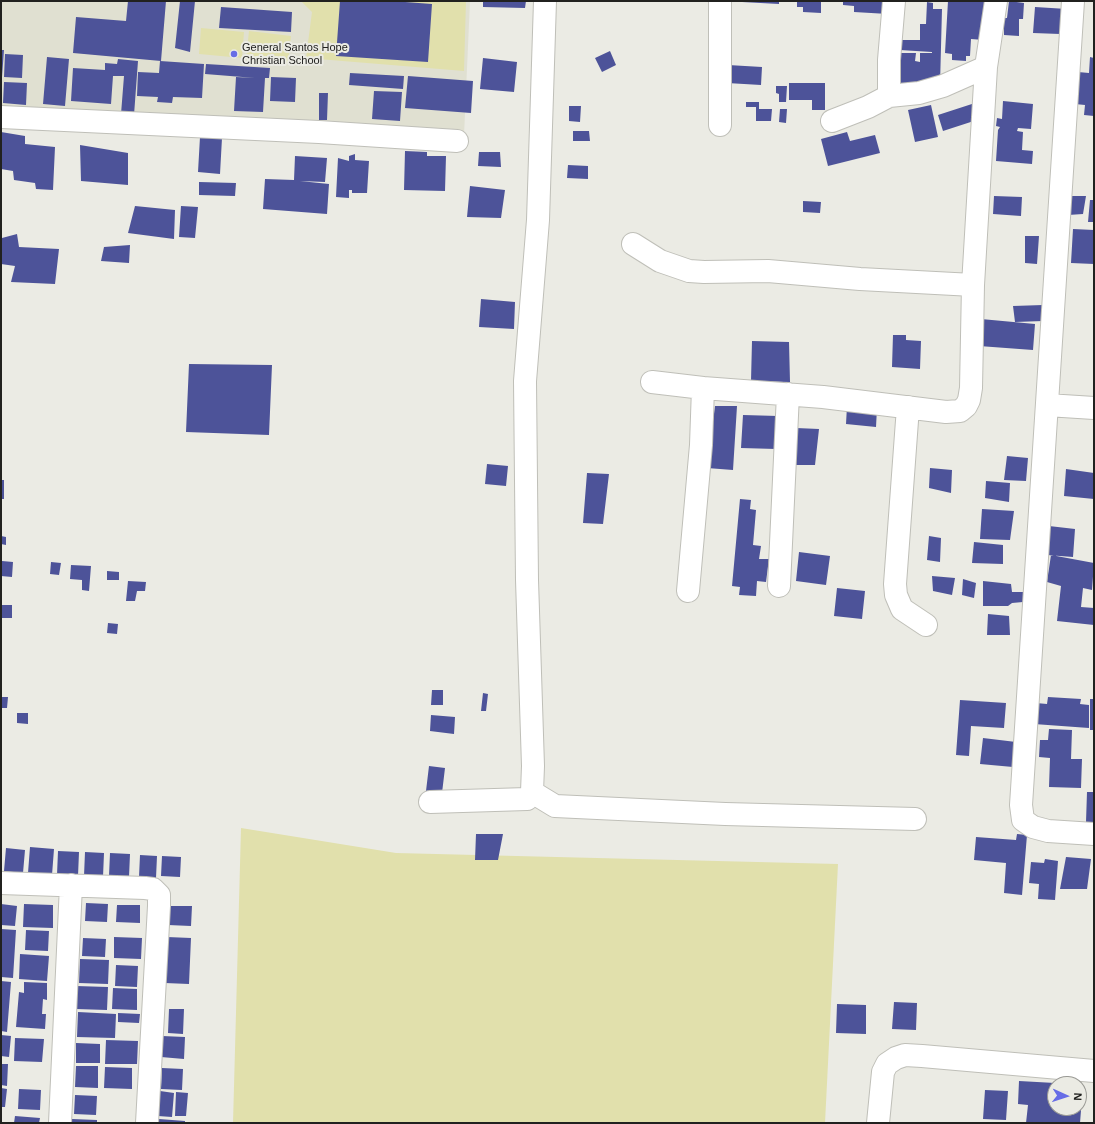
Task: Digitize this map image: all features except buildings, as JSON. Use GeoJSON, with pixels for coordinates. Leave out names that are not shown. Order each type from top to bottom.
{"type":"FeatureCollection","features":[{"type":"Feature","properties":{"kind":"street"},"geometry":{"type":"LineString","coordinates":[[430,802],[527,799],[532,792],[533,766],[527,580],[525,381],[538,220],[545,1]]}},
{"type":"Feature","properties":{"kind":"street"},"geometry":{"type":"LineString","coordinates":[[720,1],[720,125]]}},
{"type":"Feature","properties":{"kind":"street"},"geometry":{"type":"LineString","coordinates":[[889,96],[889,60],[894,1]]}},
{"type":"Feature","properties":{"kind":"street"},"geometry":{"type":"LineString","coordinates":[[652,382],[702,388],[788,394],[946,412],[960,411],[966,406],[969,400],[971,388],[973,285],[986,67],[996,1]]}},
{"type":"Feature","properties":{"kind":"street"},"geometry":{"type":"LineString","coordinates":[[1073,1],[1021,814],[1023,820],[1033,827],[1048,831],[1094,834]]}},
{"type":"Feature","properties":{"kind":"street"},"geometry":{"type":"LineString","coordinates":[[832,121],[868,107],[889,96],[919,93],[943,86],[986,67]]}},
{"type":"Feature","properties":{"kind":"street"},"geometry":{"type":"LineString","coordinates":[[1,117],[318,132],[457,141]]}},
{"type":"Feature","properties":{"kind":"street"},"geometry":{"type":"LineString","coordinates":[[633,244],[660,261],[689,270],[704,272],[768,271],[860,279],[973,285]]}},
{"type":"Feature","properties":{"kind":"street"},"geometry":{"type":"LineString","coordinates":[[688,591],[701,445],[702,388]]}},
{"type":"Feature","properties":{"kind":"street"},"geometry":{"type":"LineString","coordinates":[[779,586],[788,394]]}},
{"type":"Feature","properties":{"kind":"street"},"geometry":{"type":"LineString","coordinates":[[1047,405],[1094,408]]}},
{"type":"Feature","properties":{"kind":"street"},"geometry":{"type":"LineString","coordinates":[[908,407],[896,589],[902,609],[926,625]]}},
{"type":"Feature","properties":{"kind":"street"},"geometry":{"type":"LineString","coordinates":[[532,792],[555,806],[726,814],[916,819]]}},
{"type":"Feature","properties":{"kind":"street"},"geometry":{"type":"LineString","coordinates":[[1,883],[145,888],[153,890],[159,895],[160,906],[147,1123]]}},
{"type":"Feature","properties":{"kind":"street"},"geometry":{"type":"LineString","coordinates":[[60,1123],[71,885]]}},
{"type":"Feature","properties":{"kind":"street"},"geometry":{"type":"LineString","coordinates":[[878,1123],[883,1072],[887,1064],[896,1058],[905,1056],[922,1056],[1094,1071]]}},
{"type":"Feature","properties":{"kind":"shaded area","name":"General Santos Hope Christian School"},"geometry":{"type":"Polygon","coordinates":[[[1,1],[470,1],[464,135],[1,107],[1,1]]]}},
{"type":"Feature","properties":{"kind":"green space"},"geometry":{"type":"Polygon","coordinates":[[[301,1],[466,1],[464,71],[306,58],[312,12],[301,1]]]}},
{"type":"Feature","properties":{"kind":"green space"},"geometry":{"type":"Polygon","coordinates":[[[201,28],[244,32],[242,58],[199,54],[201,28]]]}},
{"type":"Feature","properties":{"kind":"green space"},"geometry":{"type":"Polygon","coordinates":[[[249,31],[291,36],[288,63],[246,59],[249,31]]]}},
{"type":"Feature","properties":{"kind":"green space"},"geometry":{"type":"Polygon","coordinates":[[[241,828],[396,853],[838,864],[825,1123],[233,1123],[241,828]]]}},
{"type":"Feature","properties":{"kind":"place","name":"General Santos Hope Christian School"},"geometry":{"type":"Point","coordinates":[234,54]}}]}
